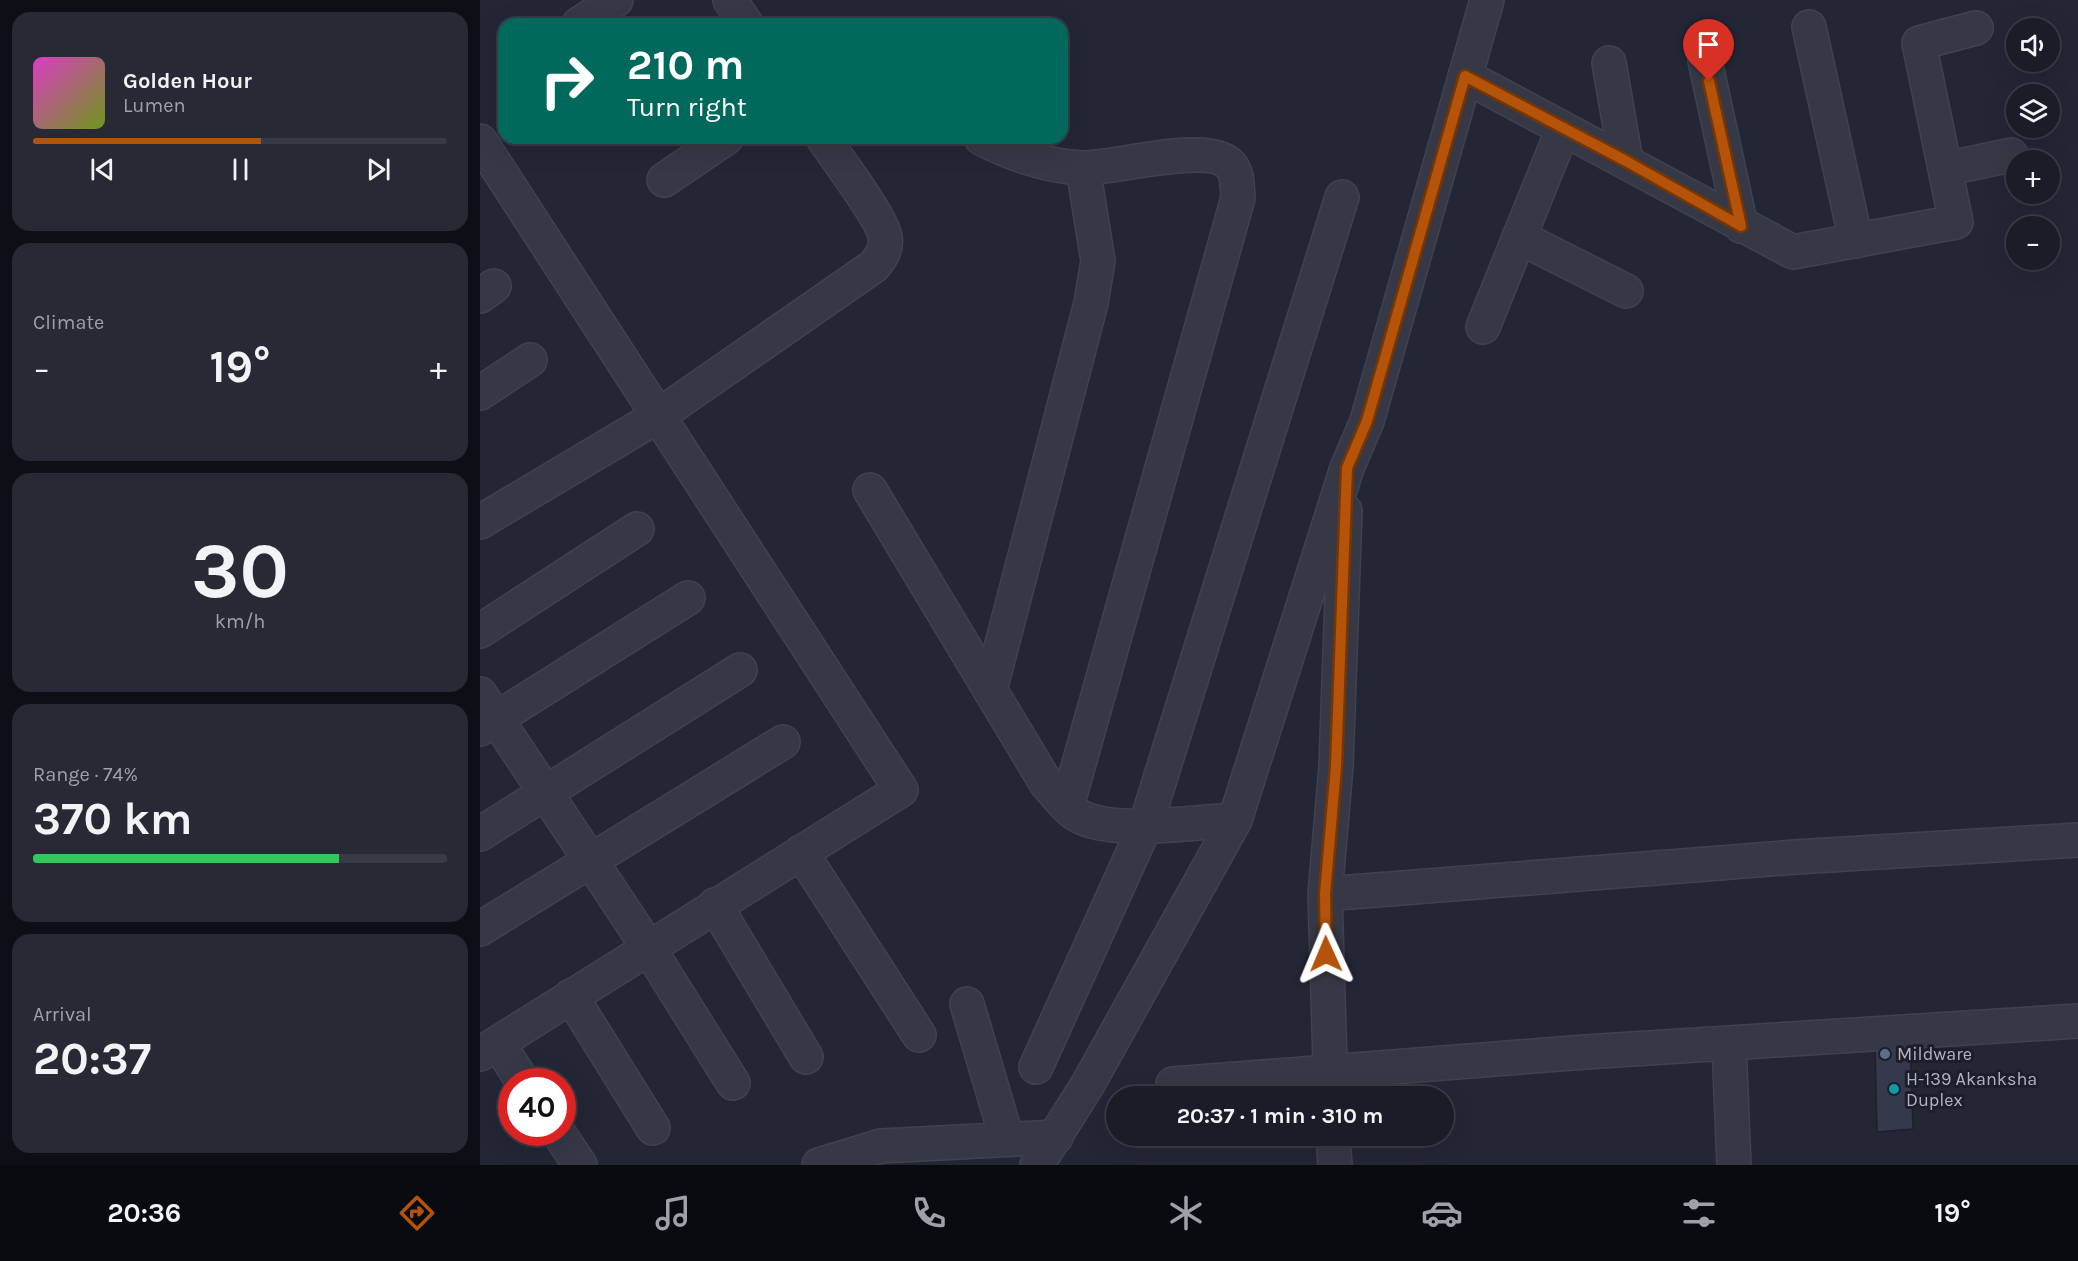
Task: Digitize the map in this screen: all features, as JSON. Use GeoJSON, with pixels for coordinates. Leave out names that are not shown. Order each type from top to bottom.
{"type":"FeatureCollection","features":[{"type":"Feature","properties":{"kind":"street"},"geometry":{"type":"LineString","coordinates":[[588,18],[616,0]]}},
{"type":"Feature","properties":{"kind":"street"},"geometry":{"type":"LineString","coordinates":[[1037,1165],[1056,1137],[1235,820],[1347,468],[1367,421],[1487,0]]}},
{"type":"Feature","properties":{"kind":"street"},"geometry":{"type":"LineString","coordinates":[[1809,27],[1856,241]]}},
{"type":"Feature","properties":{"kind":"street"},"geometry":{"type":"LineString","coordinates":[[1465,76],[1793,252],[1956,222],[1919,43],[1976,28]]}},
{"type":"Feature","properties":{"kind":"street"},"geometry":{"type":"LineString","coordinates":[[1705,61],[1741,226]]}},
{"type":"Feature","properties":{"kind":"street"},"geometry":{"type":"LineString","coordinates":[[1609,63],[1626,161]]}},
{"type":"Feature","properties":{"kind":"street"},"geometry":{"type":"LineString","coordinates":[[1483,327],[1563,129]]}},
{"type":"Feature","properties":{"kind":"street"},"geometry":{"type":"LineString","coordinates":[[480,141],[901,790],[489,1049],[509,1068]]}},
{"type":"Feature","properties":{"kind":"street"},"geometry":{"type":"LineString","coordinates":[[664,180],[717,144]]}},
{"type":"Feature","properties":{"kind":"street"},"geometry":{"type":"LineString","coordinates":[[480,522],[658,417],[874,266],[884,254],[885,236],[876,218],[827,144]]}},
{"type":"Feature","properties":{"kind":"street"},"geometry":{"type":"LineString","coordinates":[[995,144],[1037,162],[1083,168],[1190,154],[1214,157],[1231,165],[1237,178],[1238,198],[1067,806]]}},
{"type":"Feature","properties":{"kind":"street"},"geometry":{"type":"LineString","coordinates":[[1945,169],[2006,156]]}},
{"type":"Feature","properties":{"kind":"street"},"geometry":{"type":"LineString","coordinates":[[990,690],[1091,303],[1098,261],[1083,168]]}},
{"type":"Feature","properties":{"kind":"street"},"geometry":{"type":"LineString","coordinates":[[1036,1067],[1146,824],[1342,197]]}},
{"type":"Feature","properties":{"kind":"street"},"geometry":{"type":"LineString","coordinates":[[1519,237],[1626,291]]}},
{"type":"Feature","properties":{"kind":"street"},"geometry":{"type":"LineString","coordinates":[[480,393],[530,360]]}},
{"type":"Feature","properties":{"kind":"street"},"geometry":{"type":"LineString","coordinates":[[1330,1084],[1325,894],[1336,767],[1347,468]]}},
{"type":"Feature","properties":{"kind":"street"},"geometry":{"type":"LineString","coordinates":[[870,490],[1046,783],[1067,806],[1083,818],[1114,826],[1235,820]]}},
{"type":"Feature","properties":{"kind":"street"},"geometry":{"type":"LineString","coordinates":[[480,631],[637,529]]}},
{"type":"Feature","properties":{"kind":"street"},"geometry":{"type":"LineString","coordinates":[[688,598],[485,714],[546,794],[590,859],[733,1083]]}},
{"type":"Feature","properties":{"kind":"street"},"geometry":{"type":"LineString","coordinates":[[480,834],[740,670]]}},
{"type":"Feature","properties":{"kind":"street"},"geometry":{"type":"LineString","coordinates":[[480,929],[783,742]]}},
{"type":"Feature","properties":{"kind":"street"},"geometry":{"type":"LineString","coordinates":[[1325,894],[1796,857],[2078,840]]}},
{"type":"Feature","properties":{"kind":"street"},"geometry":{"type":"LineString","coordinates":[[801,852],[919,1035]]}},
{"type":"Feature","properties":{"kind":"street"},"geometry":{"type":"LineString","coordinates":[[715,906],[806,1058]]}},
{"type":"Feature","properties":{"kind":"street"},"geometry":{"type":"LineString","coordinates":[[571,996],[653,1128]]}},
{"type":"Feature","properties":{"kind":"street"},"geometry":{"type":"LineString","coordinates":[[967,1004],[1007,1139]]}},
{"type":"Feature","properties":{"kind":"street"},"geometry":{"type":"LineString","coordinates":[[1173,1084],[1330,1084],[1585,1052],[2078,1021]]}},
{"type":"Feature","properties":{"kind":"street"},"geometry":{"type":"LineString","coordinates":[[1729,1044],[1734,1165]]}},
{"type":"Feature","properties":{"kind":"street"},"geometry":{"type":"LineString","coordinates":[[819,1165],[881,1146],[1056,1137]]}},
{"type":"Feature","properties":{"kind":"street"},"geometry":{"type":"LineString","coordinates":[[567,1146],[579,1165]]}},
{"type":"Feature","properties":{"kind":"street"},"geometry":{"type":"LineString","coordinates":[[1334,1146],[1335,1165]]}},
{"type":"Feature","properties":{"kind":"building","name":"H-139 Akanksha Duplex"},"geometry":{"type":"Polygon","coordinates":[[[1910,1046],[1913,1129],[1877,1132],[1875,1049],[1910,1046]]]}},
{"type":"Feature","properties":{"kind":"place","name":"Mildware"},"geometry":{"type":"Point","coordinates":[1885,1054]}},
{"type":"Feature","properties":{"kind":"place","name":"H-139 Akanksha Duplex"},"geometry":{"type":"Point","coordinates":[1894,1089]}},
{"type":"Feature","properties":{"kind":"route"},"geometry":{"type":"LineString","coordinates":[[1326,954],[1325,894],[1336,767],[1347,468],[1367,421],[1465,76],[1626,161],[1741,226],[1709,81]]}}]}
